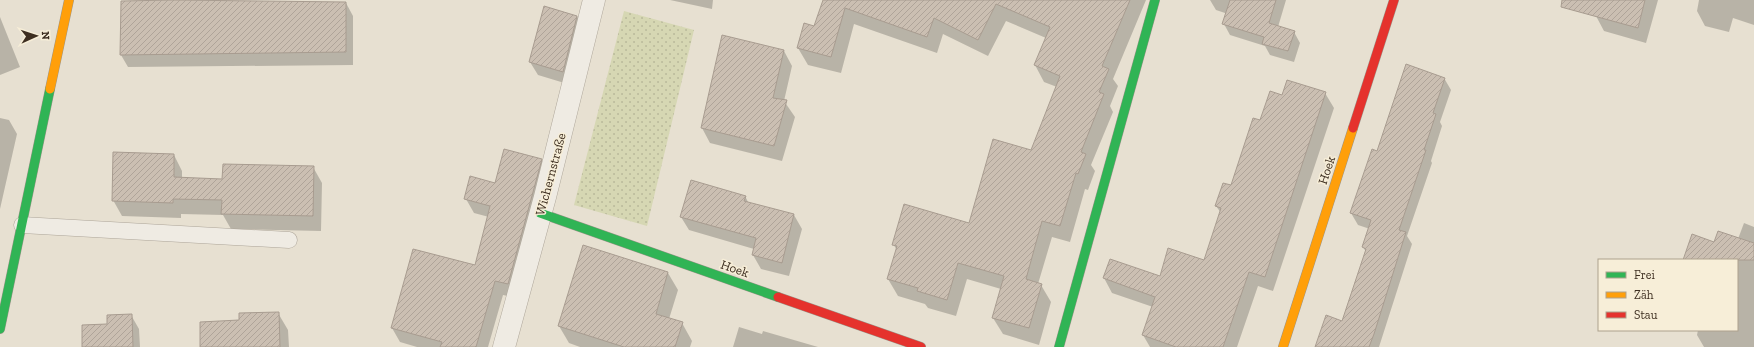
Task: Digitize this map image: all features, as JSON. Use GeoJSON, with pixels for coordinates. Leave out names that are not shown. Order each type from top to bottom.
{"type":"FeatureCollection","features":[{"type":"Feature","properties":{"kind":"street"},"geometry":{"type":"LineString","coordinates":[[0,329],[69,0]]}},
{"type":"Feature","properties":{"kind":"street","name":"Wichernstraße"},"geometry":{"type":"LineString","coordinates":[[504,347],[540,213],[594,0]]}},
{"type":"Feature","properties":{"kind":"street"},"geometry":{"type":"LineString","coordinates":[[1058,347],[1155,0]]}},
{"type":"Feature","properties":{"kind":"street","name":"Hoek"},"geometry":{"type":"LineString","coordinates":[[1283,347],[1394,0]]}},
{"type":"Feature","properties":{"kind":"street","name":"Hoek"},"geometry":{"type":"LineString","coordinates":[[540,213],[922,347]]}},
{"type":"Feature","properties":{"kind":"lane"},"geometry":{"type":"LineString","coordinates":[[22,225],[289,240]]}},
{"type":"Feature","properties":{"kind":"green space"},"geometry":{"type":"Polygon","coordinates":[[[624,11],[694,30],[647,226],[574,205],[624,11]]]}},
{"type":"Feature","properties":{"kind":"building"},"geometry":{"type":"Polygon","coordinates":[[[173,0],[346,2],[346,52],[120,55],[121,1],[173,0]]]}},
{"type":"Feature","properties":{"kind":"building"},"geometry":{"type":"Polygon","coordinates":[[[823,0],[1130,0],[1102,66],[1109,69],[1099,92],[1104,94],[1081,152],[1086,154],[1078,174],[1076,173],[1060,226],[1042,221],[1026,279],[1042,284],[1029,328],[992,318],[1004,276],[958,263],[947,300],[917,291],[918,288],[887,279],[897,246],[892,245],[904,204],[969,223],[993,139],[1031,150],[1060,76],[1034,65],[1050,27],[996,4],[978,40],[934,18],[927,37],[845,8],[831,57],[797,48],[804,23],[814,26],[823,0]]]}},
{"type":"Feature","properties":{"kind":"building"},"geometry":{"type":"Polygon","coordinates":[[[1230,0],[1276,0],[1269,23],[1295,31],[1288,51],[1262,44],[1264,37],[1222,24],[1230,0]]]}},
{"type":"Feature","properties":{"kind":"building"},"geometry":{"type":"Polygon","coordinates":[[[1562,0],[1645,0],[1638,28],[1561,7],[1562,0]]]}},
{"type":"Feature","properties":{"kind":"building"},"geometry":{"type":"Polygon","coordinates":[[[544,6],[577,16],[563,72],[529,62],[544,6]]]}},
{"type":"Feature","properties":{"kind":"building"},"geometry":{"type":"Polygon","coordinates":[[[722,35],[784,50],[773,98],[787,100],[774,146],[701,128],[722,35]]]}},
{"type":"Feature","properties":{"kind":"building"},"geometry":{"type":"Polygon","coordinates":[[[1406,64],[1445,78],[1433,113],[1436,114],[1424,150],[1426,150],[1399,230],[1406,232],[1374,334],[1369,347],[1315,347],[1326,315],[1342,321],[1366,249],[1362,247],[1371,220],[1350,213],[1372,149],[1377,151],[1406,64]]]}},
{"type":"Feature","properties":{"kind":"building"},"geometry":{"type":"Polygon","coordinates":[[[1287,80],[1326,92],[1265,277],[1249,272],[1223,347],[1176,347],[1142,335],[1155,297],[1103,278],[1110,259],[1160,276],[1168,248],[1204,260],[1221,208],[1215,206],[1223,183],[1231,185],[1253,118],[1260,120],[1270,91],[1282,95],[1287,80]]]}},
{"type":"Feature","properties":{"kind":"building"},"geometry":{"type":"Polygon","coordinates":[[[504,149],[542,159],[508,284],[495,281],[476,347],[440,347],[442,342],[391,328],[413,249],[475,265],[490,206],[464,199],[470,176],[495,183],[504,149]]]}},
{"type":"Feature","properties":{"kind":"building"},"geometry":{"type":"Polygon","coordinates":[[[113,152],[174,154],[174,177],[222,179],[223,164],[314,166],[313,216],[221,214],[222,200],[173,199],[173,203],[112,201],[113,152]]]}},
{"type":"Feature","properties":{"kind":"building"},"geometry":{"type":"Polygon","coordinates":[[[691,180],[746,196],[744,201],[794,214],[782,263],[752,255],[756,238],[680,217],[691,180]]]}},
{"type":"Feature","properties":{"kind":"building"},"geometry":{"type":"Polygon","coordinates":[[[1718,231],[1754,243],[1754,260],[1683,259],[1692,234],[1714,242],[1718,231]]]}},
{"type":"Feature","properties":{"kind":"building"},"geometry":{"type":"Polygon","coordinates":[[[583,245],[668,272],[656,314],[683,322],[675,347],[624,347],[558,326],[583,245]]]}},
{"type":"Feature","properties":{"kind":"building"},"geometry":{"type":"Polygon","coordinates":[[[279,312],[280,347],[200,347],[200,322],[239,320],[239,313],[279,312]]]}},
{"type":"Feature","properties":{"kind":"building"},"geometry":{"type":"Polygon","coordinates":[[[132,314],[133,347],[82,347],[82,325],[107,324],[107,315],[132,314]]]}},
{"type":"Feature","properties":{"kind":"traffic: fast"},"geometry":{"type":"LineString","coordinates":[[1059,347],[1155,0]]}},
{"type":"Feature","properties":{"kind":"traffic: fast"},"geometry":{"type":"LineString","coordinates":[[0,329],[50,89]]}},
{"type":"Feature","properties":{"kind":"traffic: fast"},"geometry":{"type":"LineString","coordinates":[[540,213],[778,297]]}},
{"type":"Feature","properties":{"kind":"traffic: slow"},"geometry":{"type":"LineString","coordinates":[[50,89],[69,0]]}},
{"type":"Feature","properties":{"kind":"traffic: slow"},"geometry":{"type":"LineString","coordinates":[[1283,347],[1353,128]]}},
{"type":"Feature","properties":{"kind":"traffic: jam"},"geometry":{"type":"LineString","coordinates":[[1353,128],[1394,0]]}},
{"type":"Feature","properties":{"kind":"traffic: jam"},"geometry":{"type":"LineString","coordinates":[[778,297],[921,347]]}}]}
